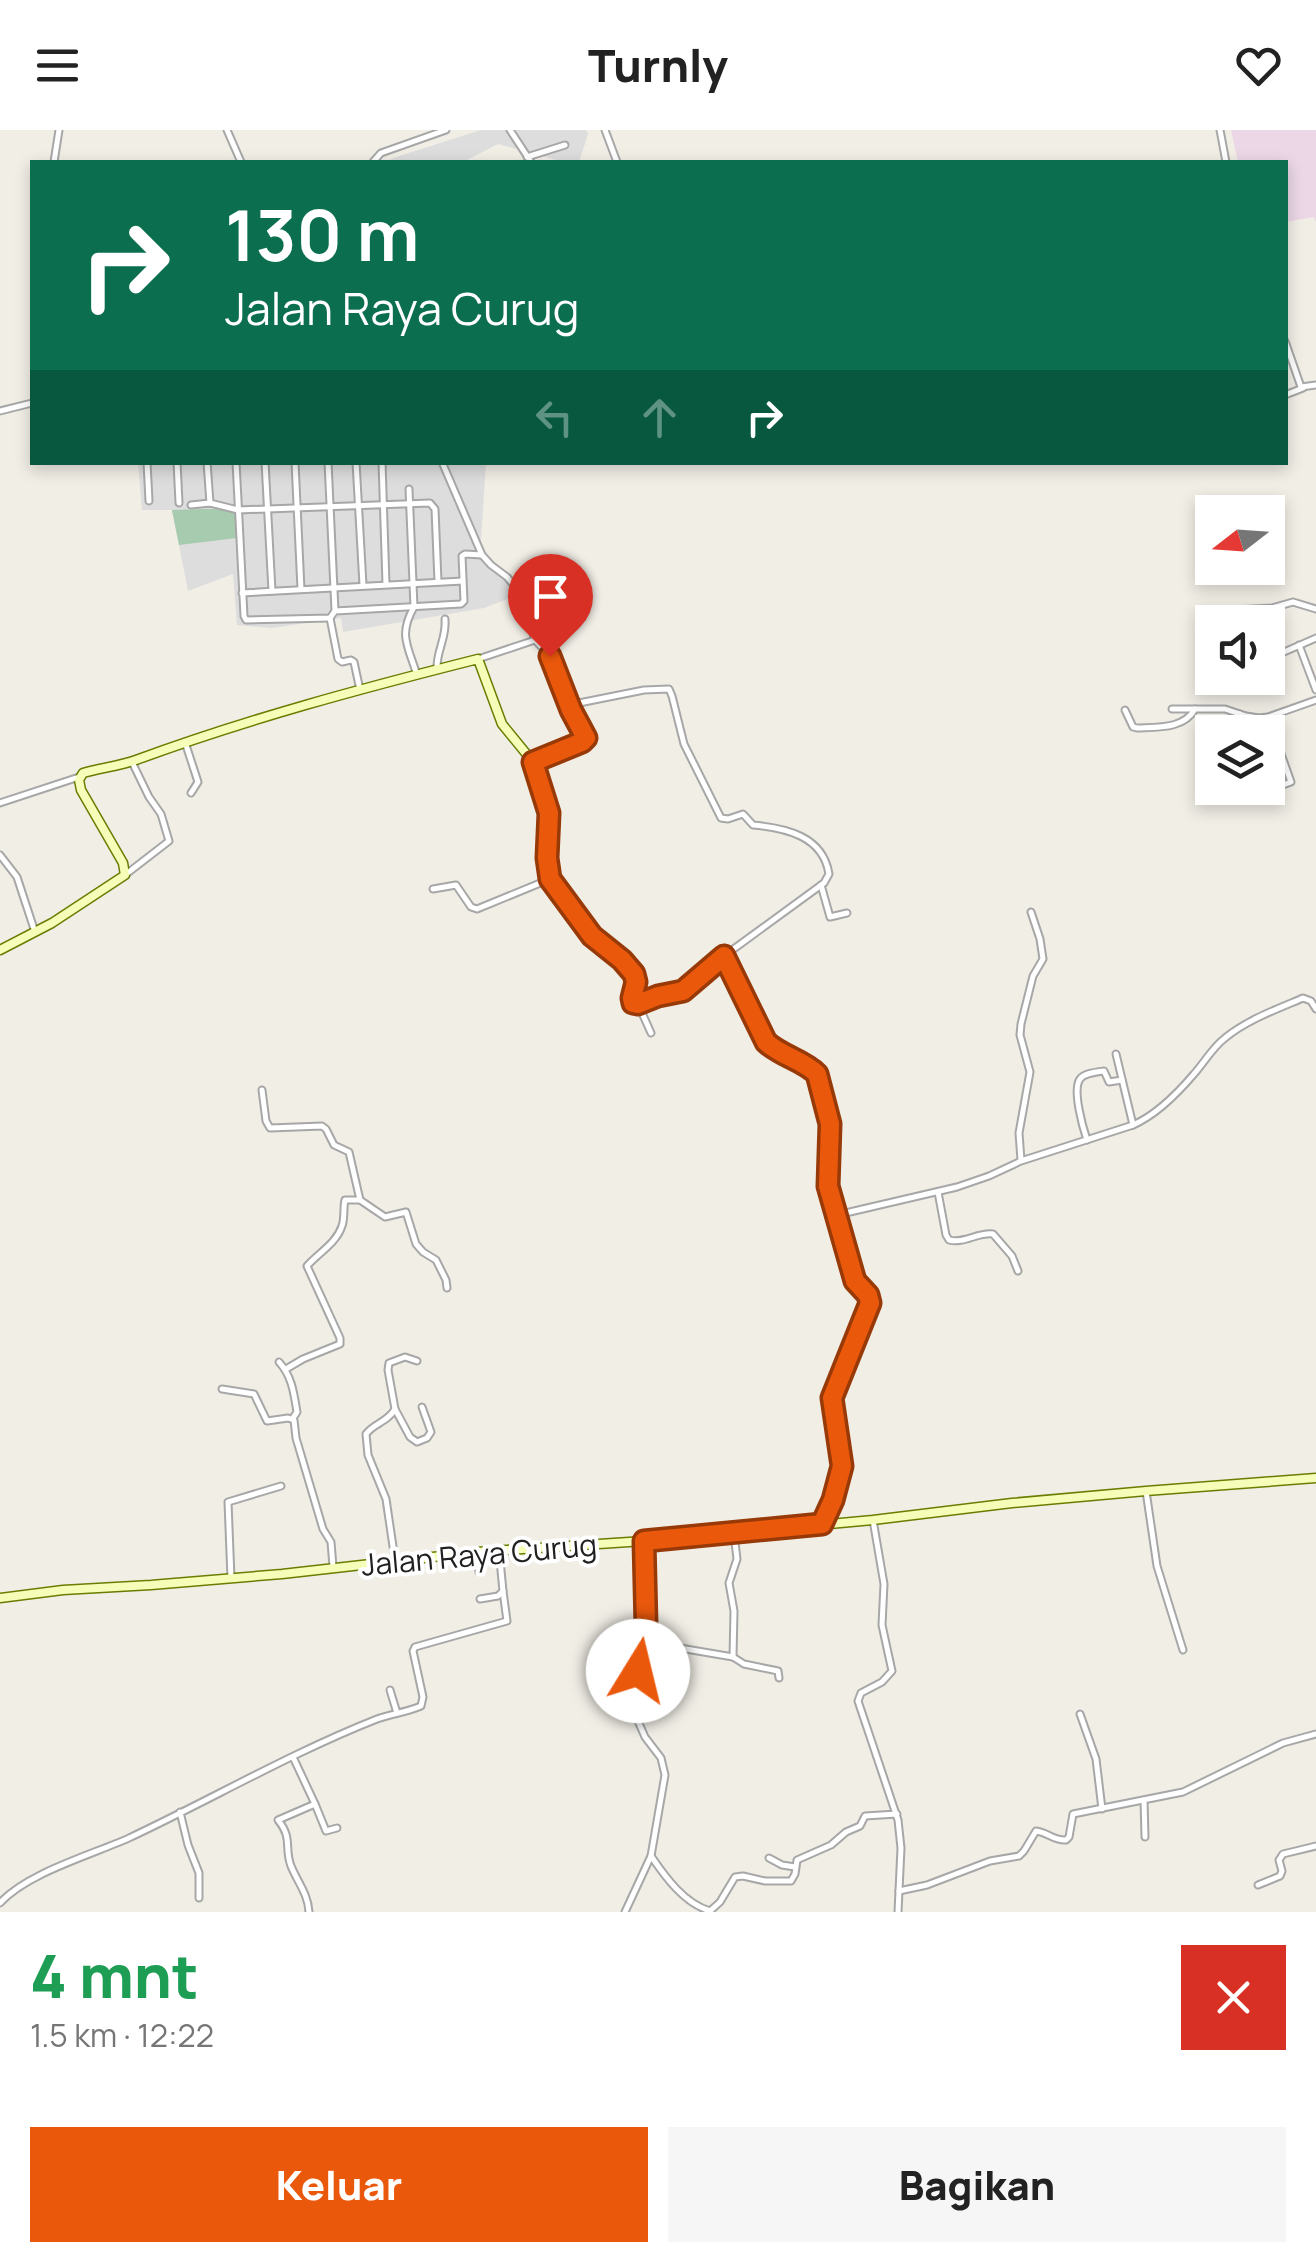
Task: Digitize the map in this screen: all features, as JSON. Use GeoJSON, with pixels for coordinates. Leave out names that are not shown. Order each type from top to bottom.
{"type":"FeatureCollection","features":[{"type":"Feature","properties":{"kind":"street"},"geometry":{"type":"LineString","coordinates":[[54,160],[59,130]]}},
{"type":"Feature","properties":{"kind":"street"},"geometry":{"type":"LineString","coordinates":[[228,130],[240,160]]}},
{"type":"Feature","properties":{"kind":"street"},"geometry":{"type":"LineString","coordinates":[[375,160],[446,130]]}},
{"type":"Feature","properties":{"kind":"street"},"geometry":{"type":"LineString","coordinates":[[510,130],[529,160],[565,144]]}},
{"type":"Feature","properties":{"kind":"street"},"geometry":{"type":"LineString","coordinates":[[605,130],[616,160]]}},
{"type":"Feature","properties":{"kind":"street"},"geometry":{"type":"LineString","coordinates":[[1220,130],[1226,160]]}},
{"type":"Feature","properties":{"kind":"street"},"geometry":{"type":"LineString","coordinates":[[1288,349],[1302,388]]}},
{"type":"Feature","properties":{"kind":"street"},"geometry":{"type":"LineString","coordinates":[[1288,393],[1316,385]]}},
{"type":"Feature","properties":{"kind":"street"},"geometry":{"type":"LineString","coordinates":[[0,412],[30,404]]}},
{"type":"Feature","properties":{"kind":"street"},"geometry":{"type":"LineString","coordinates":[[146,465],[149,502]]}},
{"type":"Feature","properties":{"kind":"street"},"geometry":{"type":"LineString","coordinates":[[177,465],[180,503]]}},
{"type":"Feature","properties":{"kind":"street"},"geometry":{"type":"LineString","coordinates":[[207,465],[210,503]]}},
{"type":"Feature","properties":{"kind":"street"},"geometry":{"type":"LineString","coordinates":[[236,465],[247,621],[330,618],[336,611],[462,604],[463,554],[482,555]]}},
{"type":"Feature","properties":{"kind":"street"},"geometry":{"type":"LineString","coordinates":[[266,465],[272,591]]}},
{"type":"Feature","properties":{"kind":"street"},"geometry":{"type":"LineString","coordinates":[[295,465],[302,589]]}},
{"type":"Feature","properties":{"kind":"street"},"geometry":{"type":"LineString","coordinates":[[328,465],[336,611]]}},
{"type":"Feature","properties":{"kind":"street"},"geometry":{"type":"LineString","coordinates":[[356,465],[363,585]]}},
{"type":"Feature","properties":{"kind":"street"},"geometry":{"type":"LineString","coordinates":[[382,465],[386,584]]}},
{"type":"Feature","properties":{"kind":"street"},"geometry":{"type":"LineString","coordinates":[[443,465],[482,555],[522,595],[536,640],[550,656],[584,732],[584,740],[533,762]]}},
{"type":"Feature","properties":{"kind":"street"},"geometry":{"type":"LineString","coordinates":[[409,489],[414,607],[404,630],[417,675]]}},
{"type":"Feature","properties":{"kind":"street"},"geometry":{"type":"LineString","coordinates":[[191,505],[210,503],[238,510],[427,502],[435,509],[438,582]]}},
{"type":"Feature","properties":{"kind":"street"},"geometry":{"type":"LineString","coordinates":[[242,592],[463,581]]}},
{"type":"Feature","properties":{"kind":"street"},"geometry":{"type":"LineString","coordinates":[[1281,605],[1292,602],[1316,609]]}},
{"type":"Feature","properties":{"kind":"street"},"geometry":{"type":"LineString","coordinates":[[330,618],[338,659],[353,660],[360,690]]}},
{"type":"Feature","properties":{"kind":"street"},"geometry":{"type":"LineString","coordinates":[[437,669],[437,656],[446,638],[445,619]]}},
{"type":"Feature","properties":{"kind":"street"},"geometry":{"type":"LineString","coordinates":[[1285,652],[1316,638]]}},
{"type":"Feature","properties":{"kind":"street"},"geometry":{"type":"LineString","coordinates":[[0,803],[184,742],[536,640]]}},
{"type":"Feature","properties":{"kind":"street"},"geometry":{"type":"LineString","coordinates":[[1299,646],[1316,690]]}},
{"type":"Feature","properties":{"kind":"street"},"geometry":{"type":"LineString","coordinates":[[478,658],[502,724],[533,762],[549,813],[550,879],[592,936],[631,970],[636,982],[632,1001],[638,1004],[651,1033]]}},
{"type":"Feature","properties":{"kind":"street"},"geometry":{"type":"LineString","coordinates":[[569,705],[668,689],[684,744],[718,815],[724,820],[743,814],[753,824],[791,830],[806,838],[829,868],[821,885],[683,991],[638,1004]]}},
{"type":"Feature","properties":{"kind":"street"},"geometry":{"type":"LineString","coordinates":[[1274,715],[1316,700]]}},
{"type":"Feature","properties":{"kind":"street"},"geometry":{"type":"LineString","coordinates":[[1172,708],[1225,708],[1243,715]]}},
{"type":"Feature","properties":{"kind":"street"},"geometry":{"type":"LineString","coordinates":[[1126,710],[1133,727],[1141,728],[1173,726],[1186,721],[1195,708]]}},
{"type":"Feature","properties":{"kind":"street"},"geometry":{"type":"LineString","coordinates":[[184,742],[198,782],[191,792]]}},
{"type":"Feature","properties":{"kind":"street"},"geometry":{"type":"LineString","coordinates":[[0,950],[116,883],[169,841],[163,818],[132,762]]}},
{"type":"Feature","properties":{"kind":"street"},"geometry":{"type":"LineString","coordinates":[[79,776],[85,799],[125,874]]}},
{"type":"Feature","properties":{"kind":"street"},"geometry":{"type":"LineString","coordinates":[[0,854],[17,877],[35,932]]}},
{"type":"Feature","properties":{"kind":"street"},"geometry":{"type":"LineString","coordinates":[[433,889],[456,885],[470,907],[477,909],[550,879]]}},
{"type":"Feature","properties":{"kind":"street"},"geometry":{"type":"LineString","coordinates":[[821,885],[830,917],[847,914]]}},
{"type":"Feature","properties":{"kind":"street"},"geometry":{"type":"LineString","coordinates":[[1021,1161],[1019,1133],[1030,1072],[1021,1024],[1033,976],[1043,959],[1031,912]]}},
{"type":"Feature","properties":{"kind":"street"},"geometry":{"type":"LineString","coordinates":[[724,956],[766,1042],[817,1074],[830,1124],[827,1182],[856,1283],[870,1303],[832,1398],[842,1466],[822,1524]]}},
{"type":"Feature","properties":{"kind":"street"},"geometry":{"type":"LineString","coordinates":[[837,1215],[938,1192],[1146,1119],[1236,1030],[1303,998],[1312,1001],[1316,1009]]}},
{"type":"Feature","properties":{"kind":"street"},"geometry":{"type":"LineString","coordinates":[[1116,1054],[1132,1125]]}},
{"type":"Feature","properties":{"kind":"street"},"geometry":{"type":"LineString","coordinates":[[1086,1140],[1078,1082],[1082,1076],[1099,1070],[1104,1071],[1109,1082],[1122,1080]]}},
{"type":"Feature","properties":{"kind":"street"},"geometry":{"type":"LineString","coordinates":[[262,1090],[270,1128],[322,1126],[334,1145],[349,1152],[360,1200]]}},
{"type":"Feature","properties":{"kind":"street"},"geometry":{"type":"LineString","coordinates":[[938,1192],[950,1240],[990,1233],[1006,1249],[1018,1271]]}},
{"type":"Feature","properties":{"kind":"street"},"geometry":{"type":"LineString","coordinates":[[286,1369],[340,1344],[307,1266],[327,1250],[342,1228],[343,1200],[360,1200],[385,1218],[406,1212],[416,1244],[436,1260],[447,1288]]}},
{"type":"Feature","properties":{"kind":"street"},"geometry":{"type":"LineString","coordinates":[[417,1361],[404,1357],[388,1365],[396,1409],[410,1438],[417,1442],[431,1432],[422,1407]]}},
{"type":"Feature","properties":{"kind":"street"},"geometry":{"type":"LineString","coordinates":[[222,1389],[254,1394],[268,1421],[293,1418],[298,1412],[286,1369],[279,1362]]}},
{"type":"Feature","properties":{"kind":"street"},"geometry":{"type":"LineString","coordinates":[[395,1562],[386,1499],[368,1455],[366,1434],[390,1418],[396,1409]]}},
{"type":"Feature","properties":{"kind":"street"},"geometry":{"type":"LineString","coordinates":[[293,1418],[323,1529],[332,1543],[333,1567]]}},
{"type":"Feature","properties":{"kind":"street","name":"Jalan Raya Curug"},"geometry":{"type":"LineString","coordinates":[[0,1598],[476,1552],[873,1520],[1146,1490],[1316,1478]]}},
{"type":"Feature","properties":{"kind":"street"},"geometry":{"type":"LineString","coordinates":[[232,1578],[228,1502],[280,1486]]}},
{"type":"Feature","properties":{"kind":"street"},"geometry":{"type":"LineString","coordinates":[[1146,1490],[1157,1566],[1182,1650]]}},
{"type":"Feature","properties":{"kind":"street"},"geometry":{"type":"LineString","coordinates":[[873,1520],[884,1584],[882,1624],[892,1671],[882,1682],[861,1693],[858,1701],[897,1814],[898,1912]]}},
{"type":"Feature","properties":{"kind":"street"},"geometry":{"type":"LineString","coordinates":[[733,1656],[734,1615],[729,1582],[738,1559],[734,1532]]}},
{"type":"Feature","properties":{"kind":"street"},"geometry":{"type":"LineString","coordinates":[[625,1912],[650,1856],[665,1775],[661,1758],[638,1722],[646,1626],[644,1541]]}},
{"type":"Feature","properties":{"kind":"street"},"geometry":{"type":"LineString","coordinates":[[1,1898],[45,1873],[129,1838],[293,1756],[379,1718],[414,1709],[423,1702],[415,1647],[507,1621],[499,1550]]}},
{"type":"Feature","properties":{"kind":"street"},"geometry":{"type":"LineString","coordinates":[[476,1552],[479,1572]]}},
{"type":"Feature","properties":{"kind":"street"},"geometry":{"type":"LineString","coordinates":[[480,1599],[503,1592]]}},
{"type":"Feature","properties":{"kind":"street"},"geometry":{"type":"LineString","coordinates":[[640,1664],[670,1669],[680,1648],[733,1656],[744,1664],[778,1671],[779,1678]]}},
{"type":"Feature","properties":{"kind":"street"},"geometry":{"type":"LineString","coordinates":[[390,1690],[397,1714]]}},
{"type":"Feature","properties":{"kind":"street"},"geometry":{"type":"LineString","coordinates":[[1080,1714],[1096,1759],[1102,1810]]}},
{"type":"Feature","properties":{"kind":"street"},"geometry":{"type":"LineString","coordinates":[[899,1891],[990,1861],[1019,1856],[1036,1831],[1066,1840],[1073,1814],[1183,1792],[1283,1744],[1316,1734]]}},
{"type":"Feature","properties":{"kind":"street"},"geometry":{"type":"LineString","coordinates":[[293,1756],[326,1831],[337,1828]]}},
{"type":"Feature","properties":{"kind":"street"},"geometry":{"type":"LineString","coordinates":[[1144,1798],[1145,1837]]}},
{"type":"Feature","properties":{"kind":"street"},"geometry":{"type":"LineString","coordinates":[[309,1912],[306,1895],[290,1861],[287,1834],[278,1820],[315,1804]]}},
{"type":"Feature","properties":{"kind":"street"},"geometry":{"type":"LineString","coordinates":[[180,1812],[199,1873],[199,1898]]}},
{"type":"Feature","properties":{"kind":"street"},"geometry":{"type":"LineString","coordinates":[[650,1856],[680,1893],[710,1911],[736,1877],[790,1881],[797,1860],[831,1846],[846,1832],[860,1826],[865,1816],[897,1814]]}},
{"type":"Feature","properties":{"kind":"street"},"geometry":{"type":"LineString","coordinates":[[1258,1886],[1280,1876],[1278,1860],[1283,1854],[1316,1846]]}},
{"type":"Feature","properties":{"kind":"street"},"geometry":{"type":"LineString","coordinates":[[769,1858],[796,1868]]}},
{"type":"Feature","properties":{"kind":"shaded area"},"geometry":{"type":"Polygon","coordinates":[[[481,130],[586,130],[588,134],[580,160],[557,160],[498,144],[467,160],[389,160],[481,130]]]}},
{"type":"Feature","properties":{"kind":"shaded area"},"geometry":{"type":"Polygon","coordinates":[[[1231,130],[1316,130],[1316,222],[1314,217],[1288,221],[1288,160],[1238,160],[1231,130]]]}},
{"type":"Feature","properties":{"kind":"shaded area"},"geometry":{"type":"Polygon","coordinates":[[[138,465],[486,465],[480,555],[511,580],[518,595],[484,608],[343,632],[341,618],[272,628],[237,625],[233,574],[188,591],[172,510],[142,510],[138,465]]]}},
{"type":"Feature","properties":{"kind":"green space"},"geometry":{"type":"Polygon","coordinates":[[[237,508],[237,538],[179,545],[172,510],[237,508]]]}},
{"type":"Feature","properties":{"kind":"route"},"geometry":{"type":"LineString","coordinates":[[550,656],[586,738],[533,762],[549,813],[550,879],[592,936],[634,974],[633,1003],[683,991],[724,956],[766,1042],[817,1074],[830,1124],[828,1186],[856,1285],[868,1295],[870,1303],[832,1398],[842,1466],[822,1524],[644,1541],[646,1626],[638,1671]]}}]}
